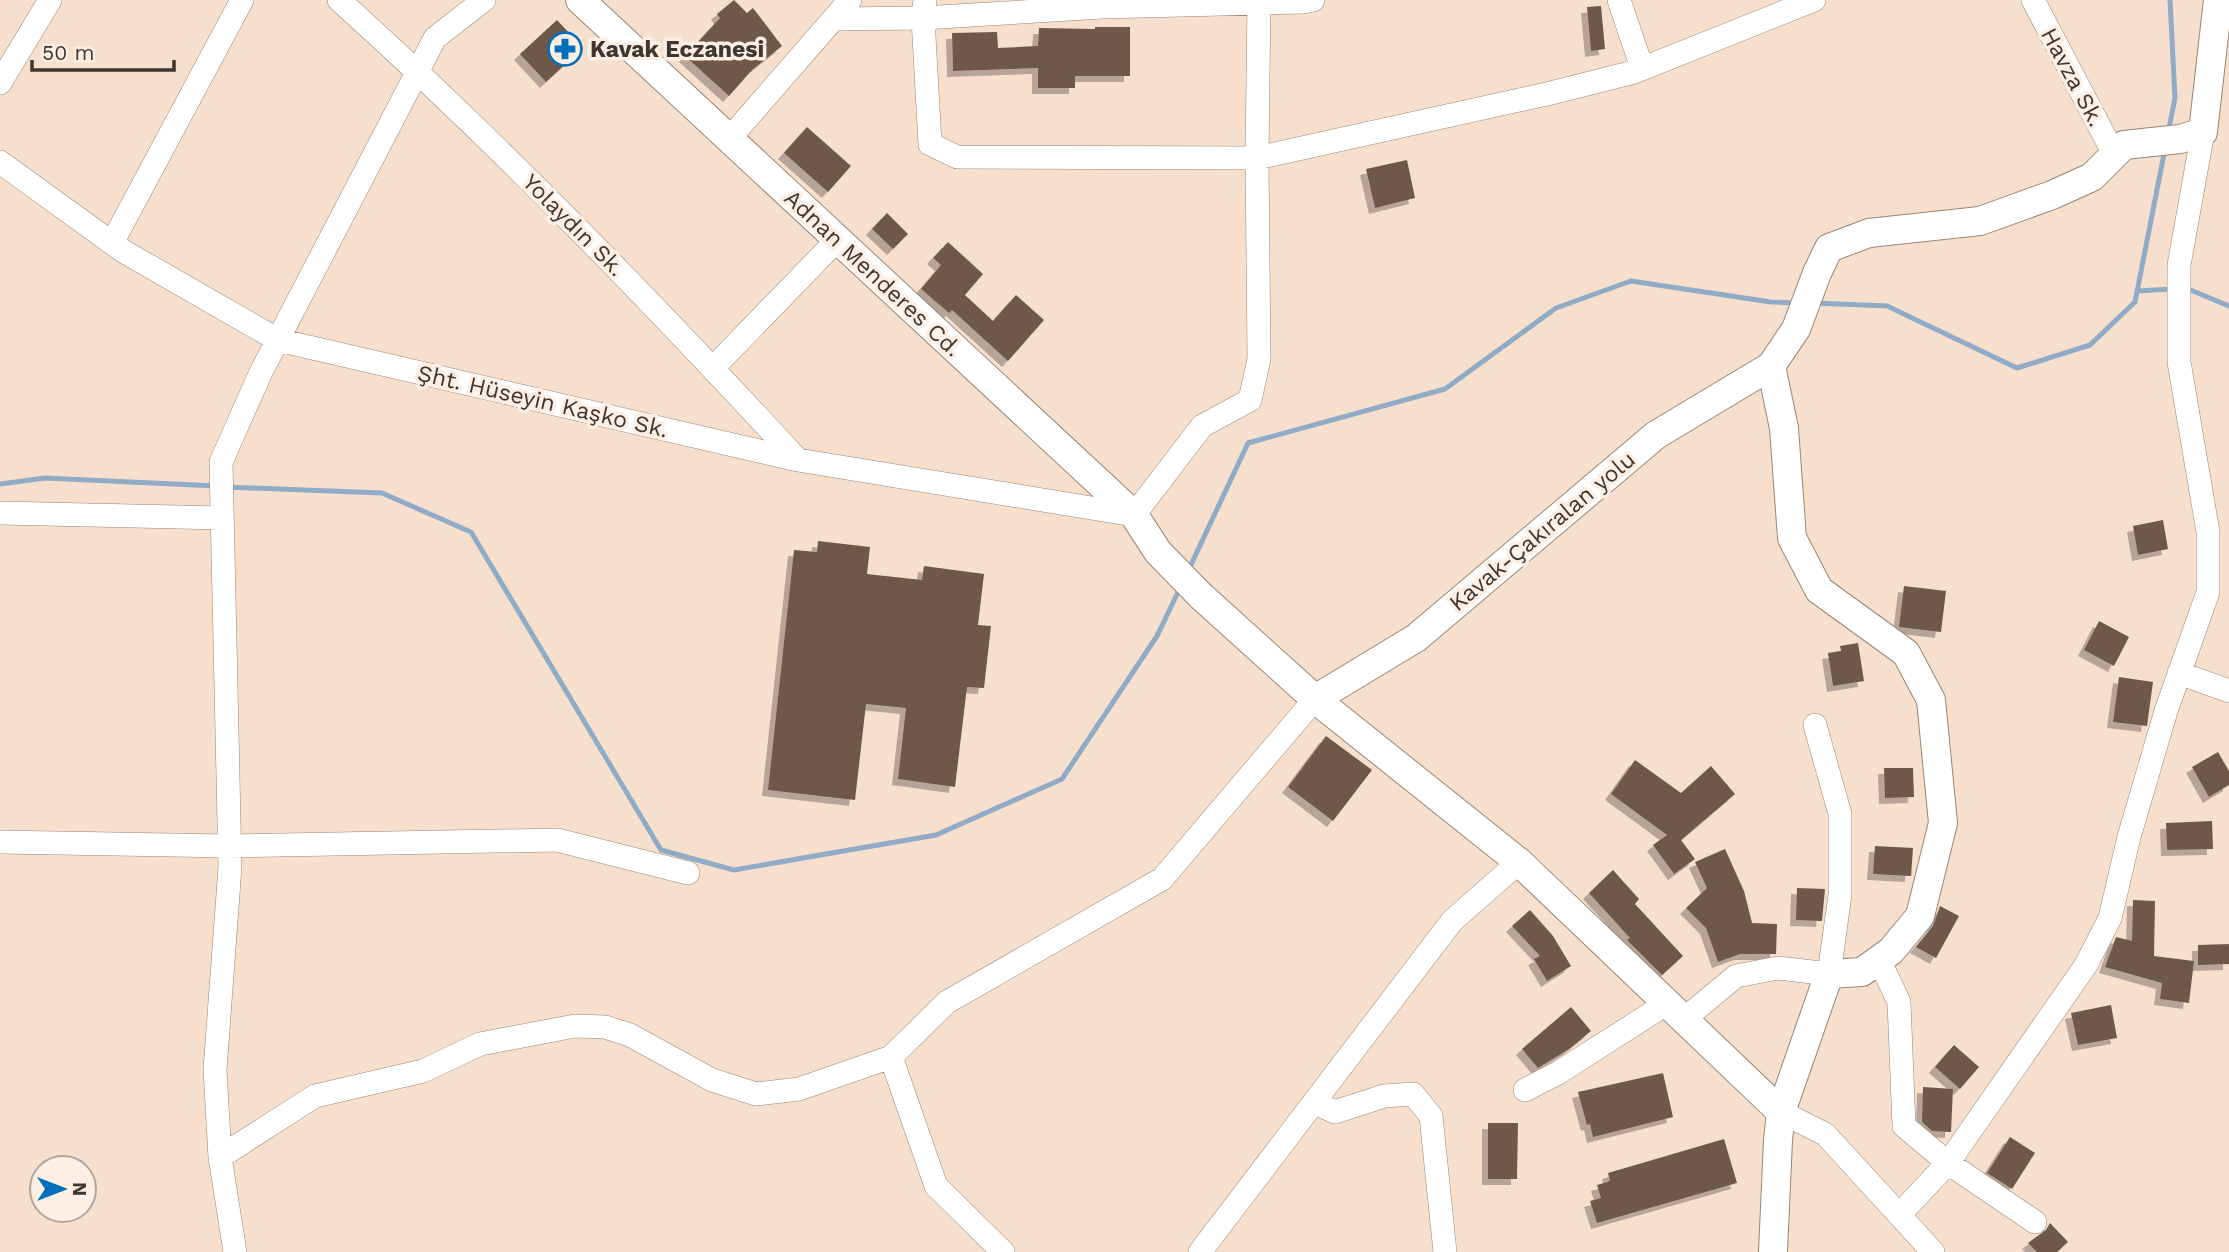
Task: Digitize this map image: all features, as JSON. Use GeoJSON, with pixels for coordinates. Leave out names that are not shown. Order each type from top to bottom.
{"type":"FeatureCollection","features":[{"type":"Feature","properties":{"kind":"main road","name":"Adnan Menderes Cd."},"geometry":{"type":"LineString","coordinates":[[580,0],[1134,515],[1158,552],[1201,596],[1315,699],[1518,862],[1781,1112]]}},
{"type":"Feature","properties":{"kind":"main road"},"geometry":{"type":"LineString","coordinates":[[1773,1252],[1781,1112],[1829,974],[1862,972],[1891,951],[1920,916],[1943,823],[1931,700],[1906,653],[1819,590],[1792,538],[1784,428],[1771,366],[1796,329],[1829,248],[1869,233],[1980,221],[2052,195],[2092,177],[2119,150],[2192,135],[2218,0]]}},
{"type":"Feature","properties":{"kind":"main road","name":"Kavak-Çakıralan yolu"},"geometry":{"type":"LineString","coordinates":[[1315,699],[1416,638],[1656,435],[1771,366]]}},
{"type":"Feature","properties":{"kind":"street"},"geometry":{"type":"LineString","coordinates":[[0,83],[50,0]]}},
{"type":"Feature","properties":{"kind":"street"},"geometry":{"type":"LineString","coordinates":[[111,243],[243,0]]}},
{"type":"Feature","properties":{"kind":"street","name":"Yolaydın Sk."},"geometry":{"type":"LineString","coordinates":[[339,0],[418,71],[655,305],[798,460]]}},
{"type":"Feature","properties":{"kind":"street"},"geometry":{"type":"LineString","coordinates":[[235,1252],[220,1157],[215,1070],[230,867],[221,462],[261,372],[435,37],[484,0]]}},
{"type":"Feature","properties":{"kind":"street"},"geometry":{"type":"LineString","coordinates":[[729,139],[850,0]]}},
{"type":"Feature","properties":{"kind":"street"},"geometry":{"type":"LineString","coordinates":[[947,0],[980,10]]}},
{"type":"Feature","properties":{"kind":"street"},"geometry":{"type":"LineString","coordinates":[[834,19],[924,9],[980,10],[1313,0]]}},
{"type":"Feature","properties":{"kind":"street"},"geometry":{"type":"LineString","coordinates":[[1619,0],[1642,68]]}},
{"type":"Feature","properties":{"kind":"street"},"geometry":{"type":"LineString","coordinates":[[924,9],[930,144],[957,157],[1257,158],[1551,93],[1642,68],[1814,0]]}},
{"type":"Feature","properties":{"kind":"street","name":"Havza Sk."},"geometry":{"type":"LineString","coordinates":[[2033,0],[2119,150]]}},
{"type":"Feature","properties":{"kind":"street"},"geometry":{"type":"LineString","coordinates":[[1134,515],[1202,426],[1250,400],[1259,359],[1259,2]]}},
{"type":"Feature","properties":{"kind":"street"},"geometry":{"type":"LineString","coordinates":[[1899,1215],[1948,1163],[2086,965],[2110,918],[2129,837],[2179,673],[2208,593],[2208,532],[2179,362],[2179,264],[2192,135]]}},
{"type":"Feature","properties":{"kind":"street","name":"Şht. Hüseyin Kaşko Sk."},"geometry":{"type":"LineString","coordinates":[[0,162],[111,243],[278,340],[798,460],[1134,515]]}},
{"type":"Feature","properties":{"kind":"street"},"geometry":{"type":"LineString","coordinates":[[713,368],[838,240]]}},
{"type":"Feature","properties":{"kind":"street"},"geometry":{"type":"LineString","coordinates":[[0,513],[222,511]]}},
{"type":"Feature","properties":{"kind":"street"},"geometry":{"type":"LineString","coordinates":[[2179,673],[2229,691]]}},
{"type":"Feature","properties":{"kind":"street"},"geometry":{"type":"LineString","coordinates":[[220,1157],[315,1096],[423,1071],[480,1044],[575,1026],[606,1027],[630,1035],[712,1080],[755,1094],[799,1089],[891,1057],[947,1002],[1162,879],[1315,699]]}},
{"type":"Feature","properties":{"kind":"street"},"geometry":{"type":"LineString","coordinates":[[1525,1090],[1675,1012],[1736,976],[1778,968],[1829,974],[1840,895],[1840,814],[1815,725]]}},
{"type":"Feature","properties":{"kind":"street"},"geometry":{"type":"LineString","coordinates":[[0,842],[229,846],[557,840],[688,873]]}},
{"type":"Feature","properties":{"kind":"street"},"geometry":{"type":"LineString","coordinates":[[1200,1252],[1452,921],[1518,862]]}},
{"type":"Feature","properties":{"kind":"street"},"geometry":{"type":"LineString","coordinates":[[1879,960],[1899,1002],[1905,1126],[1948,1163],[2035,1222]]}},
{"type":"Feature","properties":{"kind":"street"},"geometry":{"type":"LineString","coordinates":[[891,1057],[936,1186],[1003,1252]]}},
{"type":"Feature","properties":{"kind":"street"},"geometry":{"type":"LineString","coordinates":[[1315,1103],[1335,1112],[1384,1096],[1413,1094],[1431,1116],[1445,1252]]}},
{"type":"Feature","properties":{"kind":"street"},"geometry":{"type":"LineString","coordinates":[[1781,1112],[1825,1134],[1933,1252]]}},
{"type":"Feature","properties":{"kind":"building"},"geometry":{"type":"Polygon","coordinates":[[[734,0],[747,13],[753,8],[782,46],[752,70],[729,96],[685,56],[720,18],[717,14],[734,0]]]}},
{"type":"Feature","properties":{"kind":"building"},"geometry":{"type":"Polygon","coordinates":[[[1601,6],[1605,49],[1591,51],[1587,7],[1601,6]]]}},
{"type":"Feature","properties":{"kind":"building"},"geometry":{"type":"Polygon","coordinates":[[[557,20],[583,48],[546,82],[520,54],[557,20]]]}},
{"type":"Feature","properties":{"kind":"building"},"geometry":{"type":"Polygon","coordinates":[[[1130,27],[1130,76],[1075,76],[1075,88],[1038,88],[1038,68],[953,71],[952,33],[997,32],[998,48],[1038,46],[1039,28],[1130,27]]]}},
{"type":"Feature","properties":{"kind":"building"},"geometry":{"type":"Polygon","coordinates":[[[807,127],[851,166],[828,192],[784,153],[807,127]]]}},
{"type":"Feature","properties":{"kind":"building"},"geometry":{"type":"Polygon","coordinates":[[[1407,160],[1415,198],[1375,208],[1366,169],[1407,160]]]}},
{"type":"Feature","properties":{"kind":"building"},"geometry":{"type":"Polygon","coordinates":[[[887,213],[908,234],[893,249],[872,229],[887,213]]]}},
{"type":"Feature","properties":{"kind":"building"},"geometry":{"type":"Polygon","coordinates":[[[948,242],[983,274],[965,295],[993,321],[1016,295],[1044,320],[1008,361],[952,310],[949,313],[921,289],[941,265],[933,258],[948,242]]]}},
{"type":"Feature","properties":{"kind":"building"},"geometry":{"type":"Polygon","coordinates":[[[2163,520],[2168,549],[2138,555],[2133,526],[2163,520]]]}},
{"type":"Feature","properties":{"kind":"building"},"geometry":{"type":"Polygon","coordinates":[[[818,541],[870,547],[867,574],[922,580],[924,566],[984,574],[978,625],[991,626],[984,688],[967,687],[955,787],[898,779],[906,708],[866,704],[855,800],[768,790],[794,550],[817,552],[818,541]]]}},
{"type":"Feature","properties":{"kind":"building"},"geometry":{"type":"Polygon","coordinates":[[[1904,586],[1946,591],[1941,632],[1899,627],[1904,586]]]}},
{"type":"Feature","properties":{"kind":"building"},"geometry":{"type":"Polygon","coordinates":[[[2099,621],[2129,637],[2114,666],[2084,650],[2099,621]]]}},
{"type":"Feature","properties":{"kind":"building"},"geometry":{"type":"Polygon","coordinates":[[[1858,643],[1864,681],[1833,686],[1828,653],[1841,651],[1840,646],[1858,643]]]}},
{"type":"Feature","properties":{"kind":"building"},"geometry":{"type":"Polygon","coordinates":[[[2119,677],[2153,682],[2147,726],[2113,722],[2119,677]]]}},
{"type":"Feature","properties":{"kind":"building"},"geometry":{"type":"Polygon","coordinates":[[[1326,736],[1372,770],[1333,821],[1288,787],[1326,736]]]}},
{"type":"Feature","properties":{"kind":"building"},"geometry":{"type":"Polygon","coordinates":[[[2218,752],[2229,771],[2229,785],[2209,797],[2192,767],[2218,752]]]}},
{"type":"Feature","properties":{"kind":"building"},"geometry":{"type":"Polygon","coordinates":[[[1635,760],[1681,793],[1711,766],[1735,794],[1681,840],[1695,859],[1674,874],[1653,845],[1667,835],[1611,794],[1635,760]]]}},
{"type":"Feature","properties":{"kind":"building"},"geometry":{"type":"Polygon","coordinates":[[[1884,768],[1913,768],[1914,797],[1885,798],[1884,768]]]}},
{"type":"Feature","properties":{"kind":"building"},"geometry":{"type":"Polygon","coordinates":[[[2212,821],[2213,849],[2167,850],[2166,823],[2212,821]]]}},
{"type":"Feature","properties":{"kind":"building"},"geometry":{"type":"Polygon","coordinates":[[[1875,846],[1913,848],[1911,876],[1873,874],[1875,846]]]}},
{"type":"Feature","properties":{"kind":"building"},"geometry":{"type":"Polygon","coordinates":[[[1725,849],[1744,891],[1752,923],[1777,924],[1776,954],[1740,954],[1718,962],[1706,928],[1686,908],[1707,888],[1695,862],[1725,849]]]}},
{"type":"Feature","properties":{"kind":"building"},"geometry":{"type":"Polygon","coordinates":[[[1613,870],[1639,899],[1635,904],[1683,956],[1662,975],[1627,940],[1630,938],[1589,893],[1613,870]]]}},
{"type":"Feature","properties":{"kind":"building"},"geometry":{"type":"Polygon","coordinates":[[[1797,888],[1825,889],[1822,921],[1796,920],[1797,888]]]}},
{"type":"Feature","properties":{"kind":"building"},"geometry":{"type":"Polygon","coordinates":[[[2133,900],[2155,901],[2154,956],[2194,961],[2189,1003],[2160,999],[2162,983],[2105,967],[2116,937],[2132,941],[2133,900]]]}},
{"type":"Feature","properties":{"kind":"building"},"geometry":{"type":"Polygon","coordinates":[[[1940,906],[1959,916],[1936,958],[1916,947],[1933,926],[1940,906]]]}},
{"type":"Feature","properties":{"kind":"building"},"geometry":{"type":"Polygon","coordinates":[[[1530,910],[1553,936],[1571,966],[1547,981],[1534,959],[1540,956],[1512,926],[1530,910]]]}},
{"type":"Feature","properties":{"kind":"building"},"geometry":{"type":"Polygon","coordinates":[[[2229,944],[2229,964],[2198,965],[2198,945],[2229,944]]]}},
{"type":"Feature","properties":{"kind":"building"},"geometry":{"type":"Polygon","coordinates":[[[2111,1005],[2117,1038],[2078,1045],[2071,1013],[2111,1005]]]}},
{"type":"Feature","properties":{"kind":"building"},"geometry":{"type":"Polygon","coordinates":[[[1571,1007],[1591,1031],[1569,1049],[1538,1068],[1522,1049],[1571,1007]]]}},
{"type":"Feature","properties":{"kind":"building"},"geometry":{"type":"Polygon","coordinates":[[[1954,1045],[1979,1067],[1960,1089],[1935,1067],[1954,1045]]]}},
{"type":"Feature","properties":{"kind":"building"},"geometry":{"type":"Polygon","coordinates":[[[1663,1073],[1673,1117],[1593,1137],[1578,1092],[1663,1073]]]}},
{"type":"Feature","properties":{"kind":"building"},"geometry":{"type":"Polygon","coordinates":[[[1923,1087],[1953,1089],[1951,1132],[1932,1131],[1922,1122],[1923,1087]]]}},
{"type":"Feature","properties":{"kind":"building"},"geometry":{"type":"Polygon","coordinates":[[[1488,1123],[1518,1123],[1517,1179],[1488,1179],[1488,1123]]]}},
{"type":"Feature","properties":{"kind":"building"},"geometry":{"type":"Polygon","coordinates":[[[2010,1137],[2035,1153],[2012,1189],[1987,1173],[2010,1137]]]}},
{"type":"Feature","properties":{"kind":"building"},"geometry":{"type":"Polygon","coordinates":[[[1724,1139],[1737,1183],[1597,1223],[1590,1201],[1601,1198],[1597,1185],[1610,1181],[1608,1173],[1724,1139]]]}},
{"type":"Feature","properties":{"kind":"building"},"geometry":{"type":"Polygon","coordinates":[[[2050,1223],[2068,1242],[2057,1252],[2037,1252],[2028,1243],[2046,1230],[2050,1223]]]}},
{"type":"Feature","properties":{"kind":"waterway"},"geometry":{"type":"LineString","coordinates":[[2168,133],[2175,98],[2170,0]]}},
{"type":"Feature","properties":{"kind":"waterway"},"geometry":{"type":"LineString","coordinates":[[1814,303],[1887,306],[2017,368],[2090,345],[2135,302],[2165,149]]}},
{"type":"Feature","properties":{"kind":"waterway"},"geometry":{"type":"LineString","coordinates":[[1189,569],[1248,443],[1445,389],[1556,308],[1631,281],[1771,302],[1798,303]]}},
{"type":"Feature","properties":{"kind":"waterway"},"geometry":{"type":"LineString","coordinates":[[2137,291],[2173,289]]}},
{"type":"Feature","properties":{"kind":"waterway"},"geometry":{"type":"LineString","coordinates":[[2183,289],[2229,306]]}},
{"type":"Feature","properties":{"kind":"waterway"},"geometry":{"type":"LineString","coordinates":[[0,484],[45,478],[216,486]]}},
{"type":"Feature","properties":{"kind":"waterway"},"geometry":{"type":"LineString","coordinates":[[226,487],[382,493],[471,532],[661,850],[734,870],[936,835],[1062,779],[1157,636],[1180,588]]}},
{"type":"Feature","properties":{"kind":"place","name":"Kavak Eczanesi"},"geometry":{"type":"Point","coordinates":[565,49]}}]}
